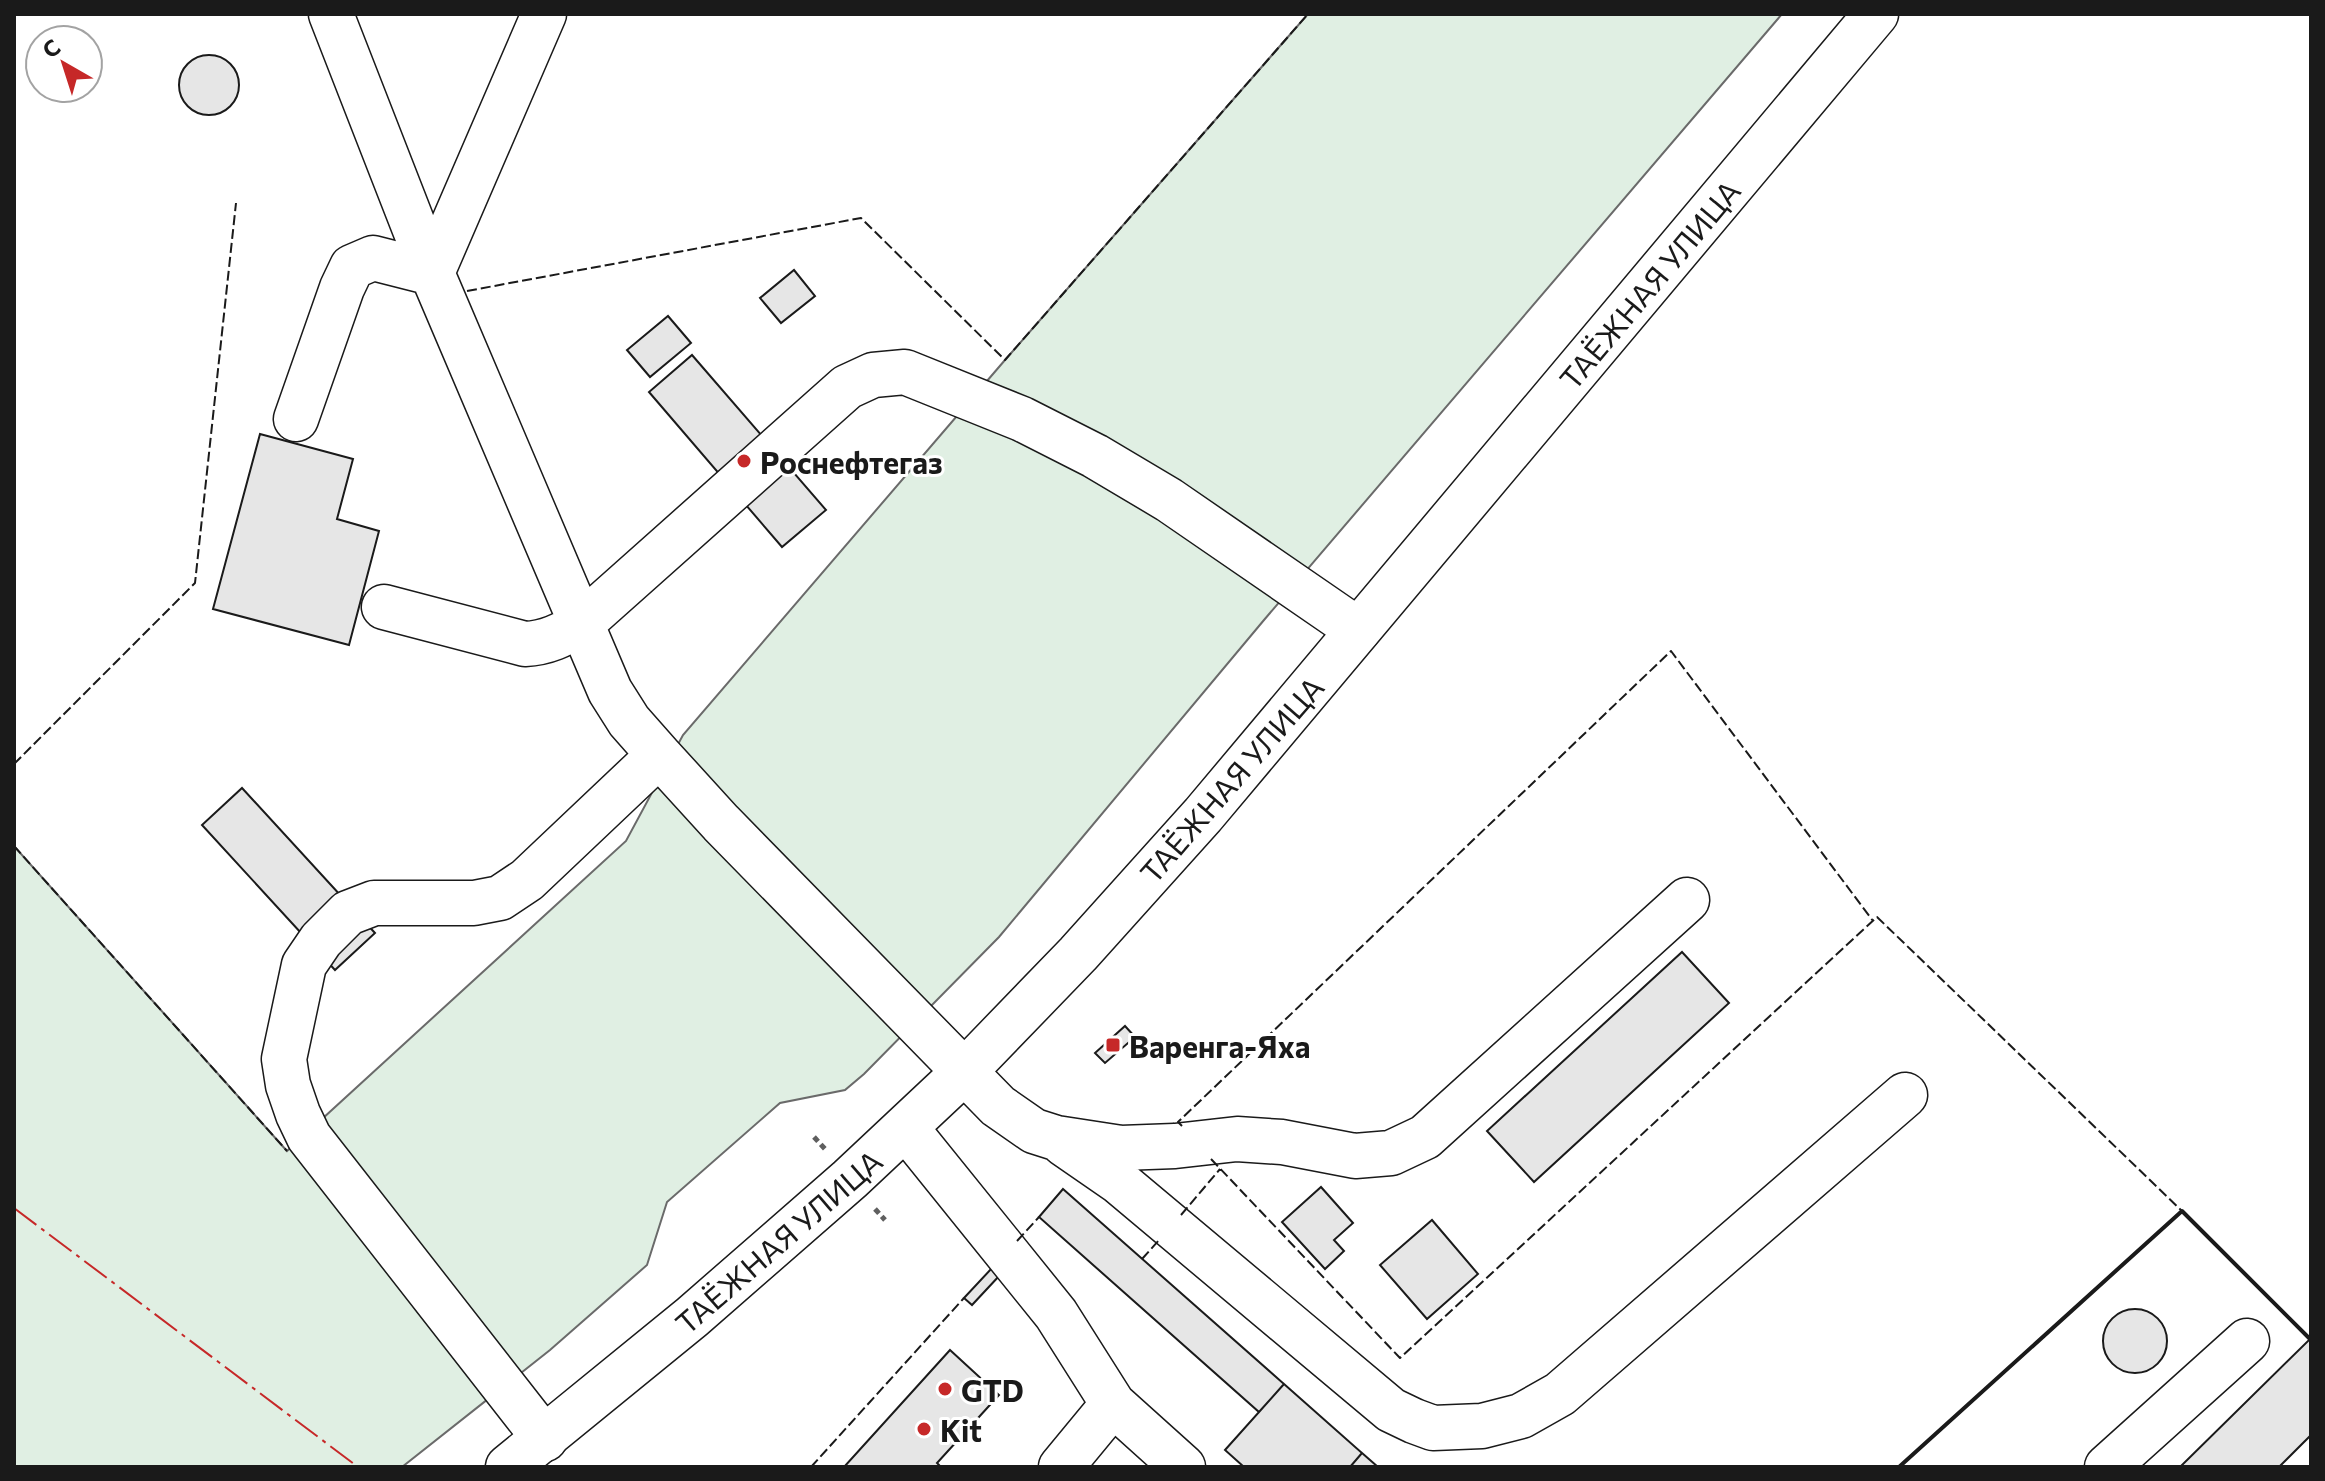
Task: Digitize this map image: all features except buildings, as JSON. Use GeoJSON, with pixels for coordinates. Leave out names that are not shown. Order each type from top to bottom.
{"type":"FeatureCollection","features":[{"type":"Feature","properties":{"kind":"main road"},"geometry":{"type":"LineString","coordinates":[[331,14],[432,273],[610,691],[629,721],[721,823],[964,1072],[1013,1117],[1034,1131],[1056,1138],[1121,1148],[1237,1139],[1282,1142],[1355,1156],[1391,1153],[1425,1137],[1687,900]]}},
{"type":"Feature","properties":{"kind":"main road"},"geometry":{"type":"LineString","coordinates":[[432,273],[544,14]]}},
{"type":"Feature","properties":{"kind":"main road","name":"ТАЁЖНАЯ УЛИЦА"},"geometry":{"type":"LineString","coordinates":[[508,1467],[692,1317],[906,1128],[1078,954],[1203,815],[1876,14]]}},
{"type":"Feature","properties":{"kind":"main road"},"geometry":{"type":"LineString","coordinates":[[296,419],[352,267],[373,258],[432,273]]}},
{"type":"Feature","properties":{"kind":"main road"},"geometry":{"type":"LineString","coordinates":[[384,607],[525,644],[558,638],[581,624],[847,387],[873,375],[905,372],[1022,419],[1095,456],[1169,500],[1358,630]]}},
{"type":"Feature","properties":{"kind":"main road"},"geometry":{"type":"LineString","coordinates":[[545,1439],[309,1137],[293,1100],[284,1059],[304,965],[321,940],[348,913],[374,903],[474,903],[500,898],[527,880],[659,755]]}},
{"type":"Feature","properties":{"kind":"main road"},"geometry":{"type":"LineString","coordinates":[[1056,1138],[1119,1182],[1391,1410],[1433,1428],[1482,1426],[1521,1416],[1560,1394],[1905,1095]]}},
{"type":"Feature","properties":{"kind":"main road"},"geometry":{"type":"LineString","coordinates":[[906,1128],[1056,1314],[1113,1404],[1183,1467]]}},
{"type":"Feature","properties":{"kind":"main road"},"geometry":{"type":"LineString","coordinates":[[2107,1467],[2247,1341]]}},
{"type":"Feature","properties":{"kind":"main road"},"geometry":{"type":"LineString","coordinates":[[1061,1467],[1113,1404]]}},
{"type":"Feature","properties":{"kind":"green space"},"geometry":{"type":"Polygon","coordinates":[[[1308,14],[1782,14],[1264,620],[999,937],[845,1090],[780,1103],[667,1202],[647,1265],[550,1350],[402,1467],[14,1467],[14,846],[287,1151],[626,841],[683,735],[1308,14]]]}},
{"type":"Feature","properties":{"kind":"fence"},"geometry":{"type":"LineString","coordinates":[[467,291],[861,218],[1005,360],[1308,14]]}},
{"type":"Feature","properties":{"kind":"fence"},"geometry":{"type":"LineString","coordinates":[[14,764],[195,583],[236,203]]}},
{"type":"Feature","properties":{"kind":"fence"},"geometry":{"type":"LineString","coordinates":[[1182,1126],[1178,1122],[1671,651],[1873,921]]}},
{"type":"Feature","properties":{"kind":"fence"},"geometry":{"type":"LineString","coordinates":[[14,846],[287,1151]]}},
{"type":"Feature","properties":{"kind":"fence"},"geometry":{"type":"LineString","coordinates":[[1211,1159],[1400,1358],[1877,917],[2182,1211]]}},
{"type":"Feature","properties":{"kind":"fence"},"geometry":{"type":"LineString","coordinates":[[1181,1215],[1220,1169]]}},
{"type":"Feature","properties":{"kind":"fence"},"geometry":{"type":"LineString","coordinates":[[1017,1241],[1039,1217]]}},
{"type":"Feature","properties":{"kind":"fence"},"geometry":{"type":"LineString","coordinates":[[1142,1259],[1160,1239]]}},
{"type":"Feature","properties":{"kind":"fence"},"geometry":{"type":"LineString","coordinates":[[811,1467],[964,1298]]}},
{"type":"Feature","properties":{"kind":"wall"},"geometry":{"type":"LineString","coordinates":[[1899,1467],[2182,1211],[2310,1339]]}},
{"type":"Feature","properties":{"kind":"power"},"geometry":{"type":"LineString","coordinates":[[14,1208],[358,1467]]}},
{"type":"Feature","properties":{"kind":"place","name":"Роснефтегаз"},"geometry":{"type":"Point","coordinates":[744,461]}},
{"type":"Feature","properties":{"kind":"place","name":"Варенга-Яха"},"geometry":{"type":"Point","coordinates":[1113,1045]}},
{"type":"Feature","properties":{"kind":"place","name":"GTD"},"geometry":{"type":"Point","coordinates":[945,1389]}},
{"type":"Feature","properties":{"kind":"place","name":"Kit"},"geometry":{"type":"Point","coordinates":[924,1429]}}]}
